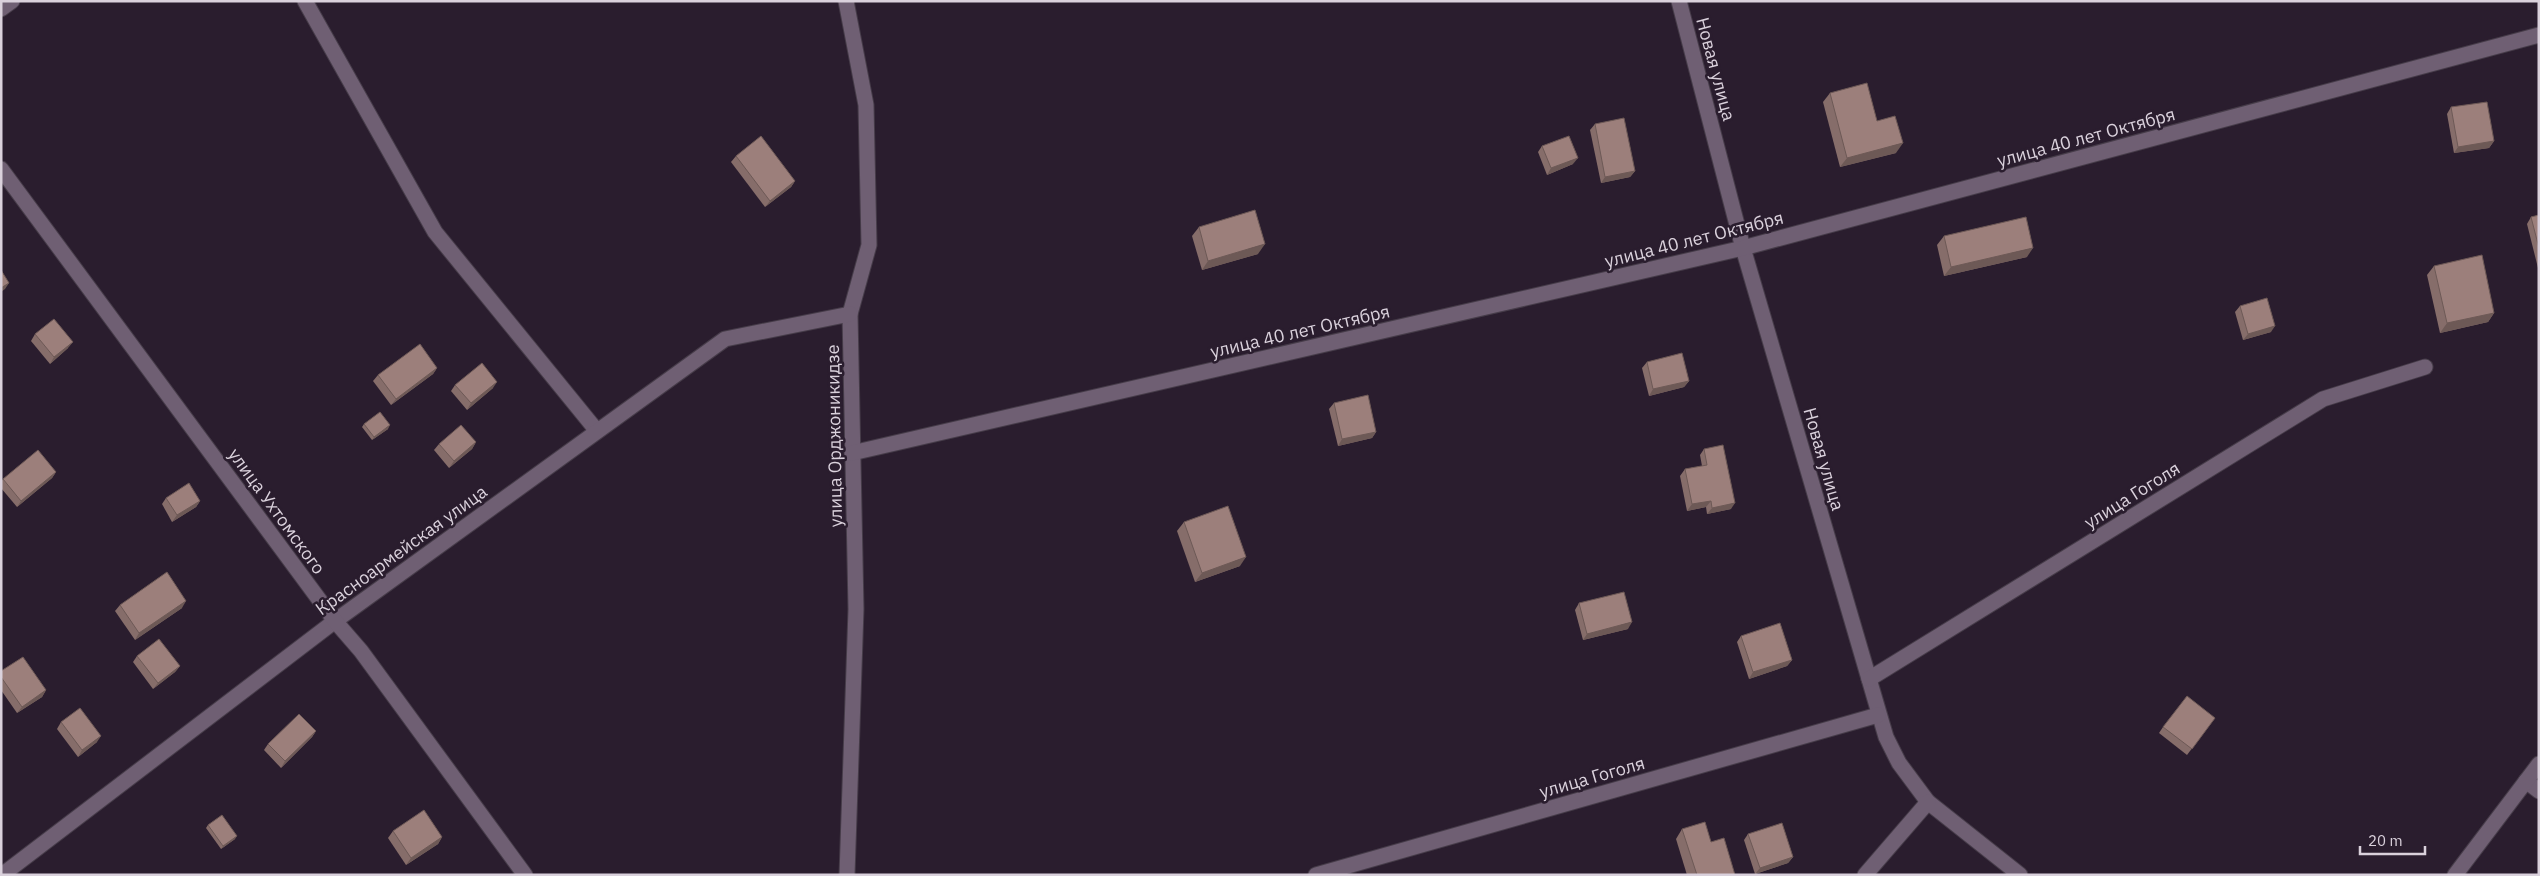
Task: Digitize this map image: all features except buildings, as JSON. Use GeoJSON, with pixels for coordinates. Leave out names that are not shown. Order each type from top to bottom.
{"type":"FeatureCollection","features":[{"type":"Feature","properties":{"kind":"street"},"geometry":{"type":"LineString","coordinates":[[1,9],[12,1]]}},
{"type":"Feature","properties":{"kind":"street"},"geometry":{"type":"LineString","coordinates":[[305,1],[435,232],[596,431]]}},
{"type":"Feature","properties":{"kind":"street","name":"улица Орджоникидзе"},"geometry":{"type":"LineString","coordinates":[[846,1],[866,105],[869,245],[850,314],[856,610],[847,875]]}},
{"type":"Feature","properties":{"kind":"street","name":"Новая улица"},"geometry":{"type":"LineString","coordinates":[[1679,1],[1743,248],[1878,715],[1899,763],[1928,802],[2020,875]]}},
{"type":"Feature","properties":{"kind":"street","name":"улица 40 лет Октября"},"geometry":{"type":"LineString","coordinates":[[852,453],[1743,248],[2539,36]]}},
{"type":"Feature","properties":{"kind":"street","name":"улица Ухтомского"},"geometry":{"type":"LineString","coordinates":[[1,169],[335,621],[361,651],[525,875]]}},
{"type":"Feature","properties":{"kind":"street","name":"Красноармейская улица"},"geometry":{"type":"LineString","coordinates":[[2,875],[335,621],[725,339],[850,314]]}},
{"type":"Feature","properties":{"kind":"street","name":"улица Гоголя"},"geometry":{"type":"LineString","coordinates":[[1869,680],[2322,399],[2425,367]]}},
{"type":"Feature","properties":{"kind":"street","name":"улица Гоголя"},"geometry":{"type":"LineString","coordinates":[[1316,875],[1878,715]]}},
{"type":"Feature","properties":{"kind":"street"},"geometry":{"type":"LineString","coordinates":[[2456,875],[2539,764]]}},
{"type":"Feature","properties":{"kind":"street"},"geometry":{"type":"LineString","coordinates":[[2526,781],[2539,791]]}},
{"type":"Feature","properties":{"kind":"street"},"geometry":{"type":"LineString","coordinates":[[1865,875],[1928,802]]}}]}
